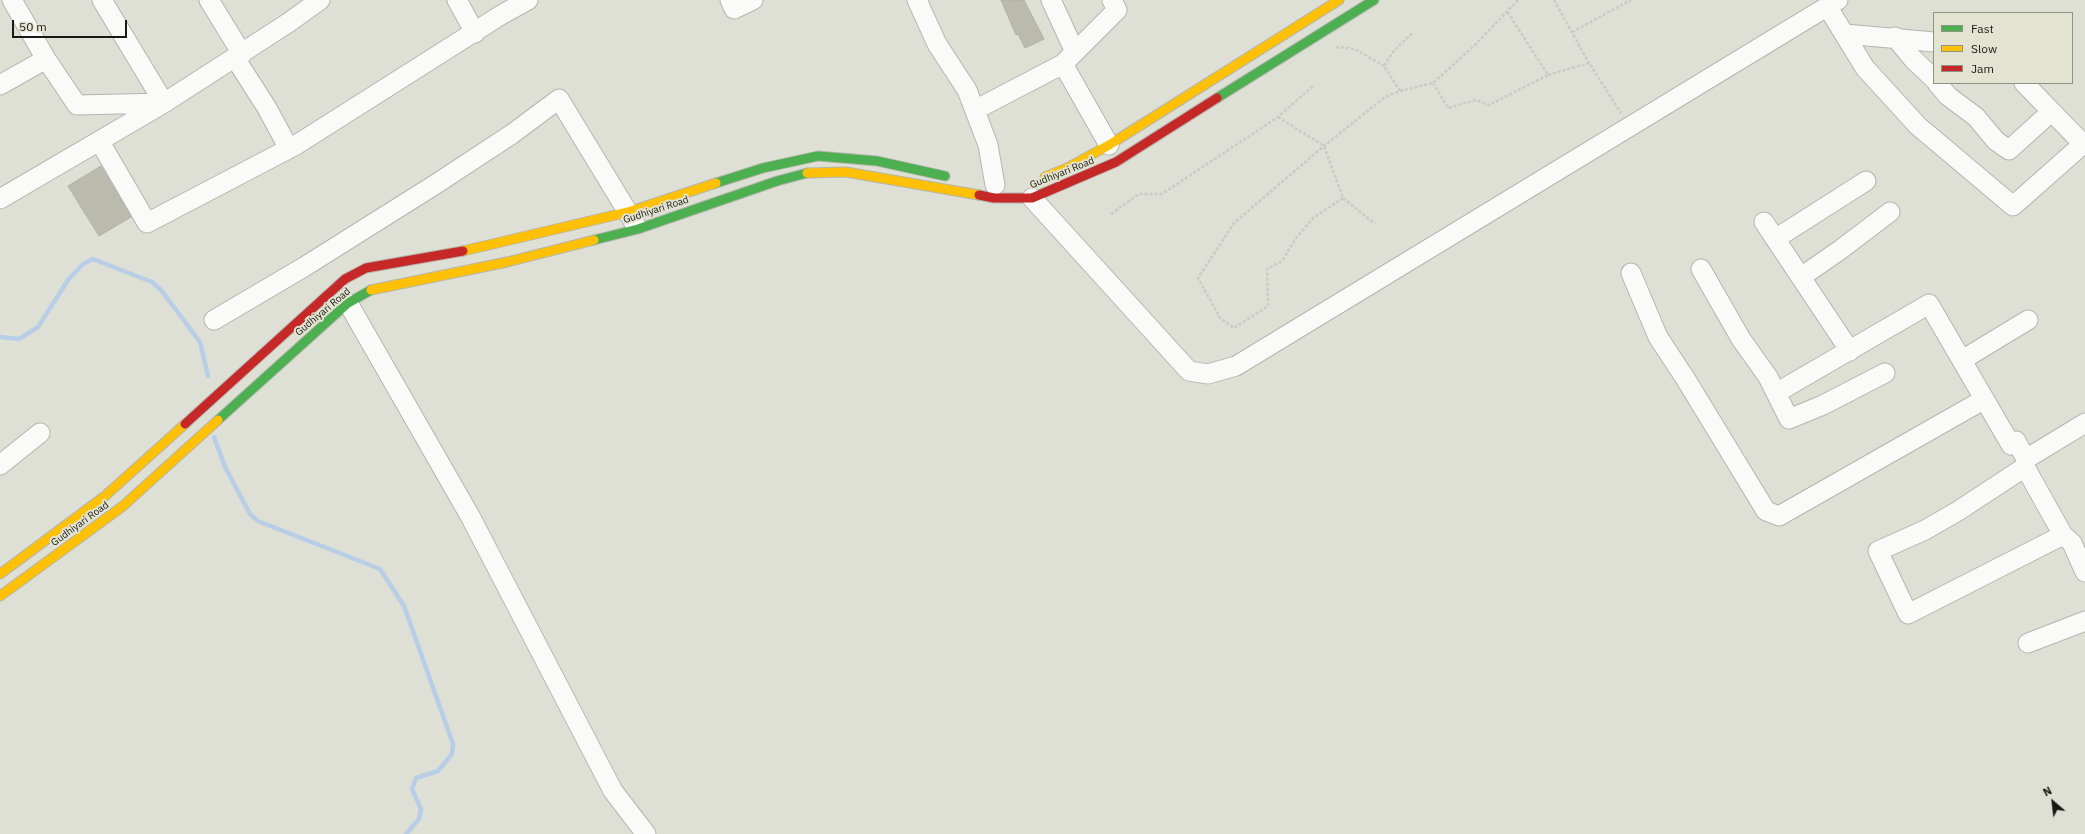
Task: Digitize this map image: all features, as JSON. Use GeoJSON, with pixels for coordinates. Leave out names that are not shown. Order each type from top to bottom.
{"type":"FeatureCollection","features":[{"type":"Feature","properties":{"kind":"street"},"geometry":{"type":"LineString","coordinates":[[12,0],[46,59],[77,105],[164,103]]}},
{"type":"Feature","properties":{"kind":"street"},"geometry":{"type":"LineString","coordinates":[[102,0],[164,103]]}},
{"type":"Feature","properties":{"kind":"street"},"geometry":{"type":"LineString","coordinates":[[209,0],[290,149]]}},
{"type":"Feature","properties":{"kind":"street"},"geometry":{"type":"LineString","coordinates":[[0,199],[100,142],[164,103],[239,56],[320,0]]}},
{"type":"Feature","properties":{"kind":"street"},"geometry":{"type":"LineString","coordinates":[[457,0],[475,33]]}},
{"type":"Feature","properties":{"kind":"street"},"geometry":{"type":"LineString","coordinates":[[100,142],[147,223],[290,149],[528,0]]}},
{"type":"Feature","properties":{"kind":"street"},"geometry":{"type":"LineString","coordinates":[[730,0],[734,9],[753,0]]}},
{"type":"Feature","properties":{"kind":"street"},"geometry":{"type":"LineString","coordinates":[[917,0],[937,44],[967,90],[988,145],[996,185]]}},
{"type":"Feature","properties":{"kind":"street"},"geometry":{"type":"LineString","coordinates":[[1051,0],[1069,58],[1109,145]]}},
{"type":"Feature","properties":{"kind":"street"},"geometry":{"type":"LineString","coordinates":[[975,110],[1069,58],[1117,10],[1112,0]]}},
{"type":"Feature","properties":{"kind":"street","name":"Gudhiyari Road"},"geometry":{"type":"LineString","coordinates":[[1033,189],[1109,145],[1339,0]]}},
{"type":"Feature","properties":{"kind":"street","name":"Gudhiyari Road"},"geometry":{"type":"LineString","coordinates":[[0,596],[123,506],[348,303],[370,290],[507,262],[638,229],[777,181],[811,172],[846,172],[994,198],[1033,189],[1116,162],[1374,0]]}},
{"type":"Feature","properties":{"kind":"street"},"geometry":{"type":"LineString","coordinates":[[1033,189],[1189,371],[1208,374],[1236,366],[1832,3],[1845,34],[1865,68],[1918,126],[2013,206],[2084,145],[2025,84]]}},
{"type":"Feature","properties":{"kind":"street"},"geometry":{"type":"LineString","coordinates":[[1845,34],[1895,37],[1933,42]]}},
{"type":"Feature","properties":{"kind":"street"},"geometry":{"type":"LineString","coordinates":[[1895,37],[1933,78]]}},
{"type":"Feature","properties":{"kind":"street"},"geometry":{"type":"LineString","coordinates":[[0,85],[46,59]]}},
{"type":"Feature","properties":{"kind":"street"},"geometry":{"type":"LineString","coordinates":[[1939,84],[1948,96],[1976,117],[1996,140],[2009,150],[2051,112]]}},
{"type":"Feature","properties":{"kind":"street"},"geometry":{"type":"LineString","coordinates":[[214,320],[298,271],[436,184],[512,134],[559,99],[638,229]]}},
{"type":"Feature","properties":{"kind":"street","name":"Gudhiyari Road"},"geometry":{"type":"LineString","coordinates":[[0,574],[105,496],[346,279],[366,268],[440,256],[628,212],[763,168],[818,156],[877,161],[953,177]]}},
{"type":"Feature","properties":{"kind":"street"},"geometry":{"type":"LineString","coordinates":[[1775,238],[1866,181]]}},
{"type":"Feature","properties":{"kind":"street"},"geometry":{"type":"LineString","coordinates":[[1801,277],[1890,212]]}},
{"type":"Feature","properties":{"kind":"street"},"geometry":{"type":"LineString","coordinates":[[1764,222],[1850,351]]}},
{"type":"Feature","properties":{"kind":"street"},"geometry":{"type":"LineString","coordinates":[[1701,269],[1741,340],[1768,377],[1789,419],[1824,405],[1885,373]]}},
{"type":"Feature","properties":{"kind":"street"},"geometry":{"type":"LineString","coordinates":[[1631,273],[1658,337],[1685,378],[1766,511],[1779,516],[1983,400]]}},
{"type":"Feature","properties":{"kind":"street"},"geometry":{"type":"LineString","coordinates":[[348,303],[470,516],[613,791],[646,834]]}},
{"type":"Feature","properties":{"kind":"street"},"geometry":{"type":"LineString","coordinates":[[1776,393],[1929,304],[1962,360],[1983,400],[2011,445],[2016,441],[2063,535],[2072,544],[2085,572]]}},
{"type":"Feature","properties":{"kind":"street"},"geometry":{"type":"LineString","coordinates":[[1962,360],[2028,320]]}},
{"type":"Feature","properties":{"kind":"street"},"geometry":{"type":"LineString","coordinates":[[2063,535],[1908,614],[1878,551],[1925,530],[1958,511],[2085,423]]}},
{"type":"Feature","properties":{"kind":"street"},"geometry":{"type":"LineString","coordinates":[[0,465],[40,433]]}},
{"type":"Feature","properties":{"kind":"street"},"geometry":{"type":"LineString","coordinates":[[2028,643],[2085,621]]}},
{"type":"Feature","properties":{"kind":"path"},"geometry":{"type":"LineString","coordinates":[[1343,198],[1313,218],[1296,238],[1282,261],[1267,269],[1268,306],[1234,328],[1220,318],[1198,278],[1234,224],[1324,146],[1385,97],[1400,91],[1433,83],[1475,45],[1518,0]]}},
{"type":"Feature","properties":{"kind":"path"},"geometry":{"type":"LineString","coordinates":[[1554,0],[1589,63],[1629,126]]}},
{"type":"Feature","properties":{"kind":"path"},"geometry":{"type":"LineString","coordinates":[[1572,32],[1631,0]]}},
{"type":"Feature","properties":{"kind":"path"},"geometry":{"type":"LineString","coordinates":[[1507,11],[1548,75]]}},
{"type":"Feature","properties":{"kind":"path"},"geometry":{"type":"LineString","coordinates":[[1384,66],[1393,52],[1412,33]]}},
{"type":"Feature","properties":{"kind":"path"},"geometry":{"type":"LineString","coordinates":[[1332,46],[1355,49],[1384,66],[1400,91]]}},
{"type":"Feature","properties":{"kind":"path"},"geometry":{"type":"LineString","coordinates":[[1433,83],[1448,108],[1476,100],[1488,105],[1548,75],[1589,63]]}},
{"type":"Feature","properties":{"kind":"path"},"geometry":{"type":"LineString","coordinates":[[1111,214],[1140,194],[1162,194],[1278,117],[1313,86]]}},
{"type":"Feature","properties":{"kind":"path"},"geometry":{"type":"LineString","coordinates":[[1278,117],[1324,146],[1343,198],[1375,224]]}},
{"type":"Feature","properties":{"kind":"building"},"geometry":{"type":"Polygon","coordinates":[[[1001,0],[1024,0],[1044,39],[1025,48],[1018,34],[1016,35],[1001,0]]]}},
{"type":"Feature","properties":{"kind":"building"},"geometry":{"type":"Polygon","coordinates":[[[101,166],[131,217],[99,236],[68,186],[101,166]]]}},
{"type":"Feature","properties":{"kind":"waterway"},"geometry":{"type":"LineString","coordinates":[[0,337],[19,339],[38,327],[68,280],[83,264],[93,259],[152,282],[161,290],[200,342],[208,376]]}},
{"type":"Feature","properties":{"kind":"waterway"},"geometry":{"type":"LineString","coordinates":[[214,437],[225,467],[250,514],[258,521],[380,569],[404,606],[453,744],[452,754],[438,771],[416,778],[412,789],[421,809],[419,819],[406,834]]}},
{"type":"Feature","properties":{"kind":"traffic: fast"},"geometry":{"type":"LineString","coordinates":[[1217,98],[1374,0]]}},
{"type":"Feature","properties":{"kind":"traffic: fast"},"geometry":{"type":"LineString","coordinates":[[716,183],[763,168],[818,156],[877,161],[945,176]]}},
{"type":"Feature","properties":{"kind":"traffic: fast"},"geometry":{"type":"LineString","coordinates":[[594,240],[638,229],[777,181],[807,173]]}},
{"type":"Feature","properties":{"kind":"traffic: fast"},"geometry":{"type":"LineString","coordinates":[[218,420],[348,303],[371,290]]}},
{"type":"Feature","properties":{"kind":"traffic: slow"},"geometry":{"type":"LineString","coordinates":[[1045,177],[1067,168],[1109,145],[1339,0]]}},
{"type":"Feature","properties":{"kind":"traffic: slow"},"geometry":{"type":"LineString","coordinates":[[807,173],[846,172],[979,195]]}},
{"type":"Feature","properties":{"kind":"traffic: slow"},"geometry":{"type":"LineString","coordinates":[[463,251],[628,212],[716,183]]}},
{"type":"Feature","properties":{"kind":"traffic: slow"},"geometry":{"type":"LineString","coordinates":[[371,290],[507,262],[594,240]]}},
{"type":"Feature","properties":{"kind":"traffic: slow"},"geometry":{"type":"LineString","coordinates":[[0,596],[123,506],[218,420]]}},
{"type":"Feature","properties":{"kind":"traffic: slow"},"geometry":{"type":"LineString","coordinates":[[0,574],[105,496],[185,424]]}},
{"type":"Feature","properties":{"kind":"traffic: jam"},"geometry":{"type":"LineString","coordinates":[[979,195],[994,198],[1032,198],[1116,162],[1217,98]]}},
{"type":"Feature","properties":{"kind":"traffic: jam"},"geometry":{"type":"LineString","coordinates":[[185,424],[345,279],[366,268],[463,251]]}}]}
